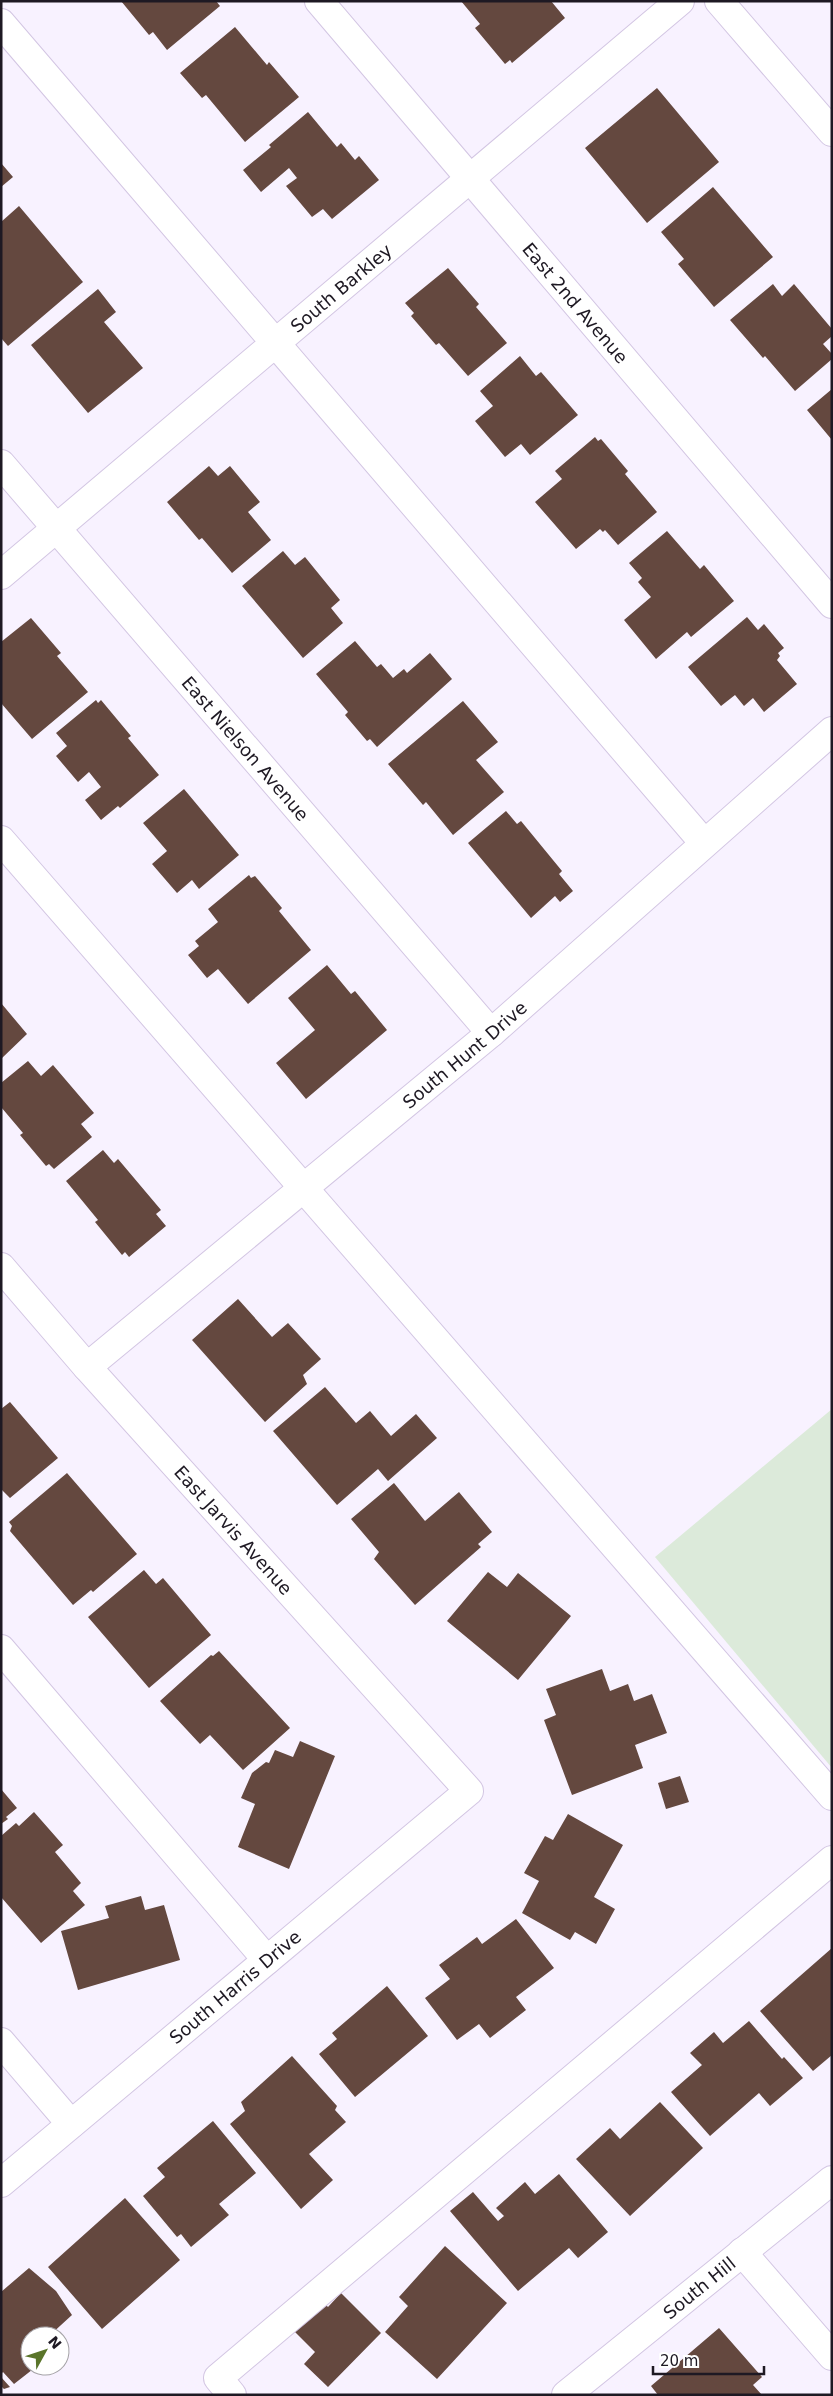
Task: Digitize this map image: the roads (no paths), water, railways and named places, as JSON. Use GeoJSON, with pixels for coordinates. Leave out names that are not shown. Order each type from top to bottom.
{"type":"FeatureCollection","features":[{"type":"Feature","properties":{"kind":"street","name":"East 2nd Avenue"},"geometry":{"type":"LineString","coordinates":[[319,1],[832,604]]}},
{"type":"Feature","properties":{"kind":"street","name":"South Barkley"},"geometry":{"type":"LineString","coordinates":[[1,574],[680,1]]}},
{"type":"Feature","properties":{"kind":"street"},"geometry":{"type":"LineString","coordinates":[[719,1],[832,132]]}},
{"type":"Feature","properties":{"kind":"street"},"geometry":{"type":"LineString","coordinates":[[1,24],[704,843]]}},
{"type":"Feature","properties":{"kind":"street","name":"East Nielson Avenue"},"geometry":{"type":"LineString","coordinates":[[1,464],[491,1033]]}},
{"type":"Feature","properties":{"kind":"street","name":"South Hunt Drive"},"geometry":{"type":"LineString","coordinates":[[88,1367],[491,1033],[832,731]]}},
{"type":"Feature","properties":{"kind":"street"},"geometry":{"type":"LineString","coordinates":[[1,840],[832,1796]]}},
{"type":"Feature","properties":{"kind":"street","name":"East Jarvis Avenue"},"geometry":{"type":"LineString","coordinates":[[1,1267],[88,1367],[468,1791]]}},
{"type":"Feature","properties":{"kind":"street"},"geometry":{"type":"LineString","coordinates":[[1,1649],[267,1960]]}},
{"type":"Feature","properties":{"kind":"street","name":"South Harris Drive"},"geometry":{"type":"LineString","coordinates":[[1,2182],[468,1791]]}},
{"type":"Feature","properties":{"kind":"street"},"geometry":{"type":"LineString","coordinates":[[232,2395],[218,2378],[832,1860]]}},
{"type":"Feature","properties":{"kind":"street"},"geometry":{"type":"LineString","coordinates":[[1,2042],[71,2124]]}},
{"type":"Feature","properties":{"kind":"street","name":"South Hill"},"geometry":{"type":"LineString","coordinates":[[566,2395],[832,2180]]}},
{"type":"Feature","properties":{"kind":"street"},"geometry":{"type":"LineString","coordinates":[[742,2252],[832,2356]]}}]}
